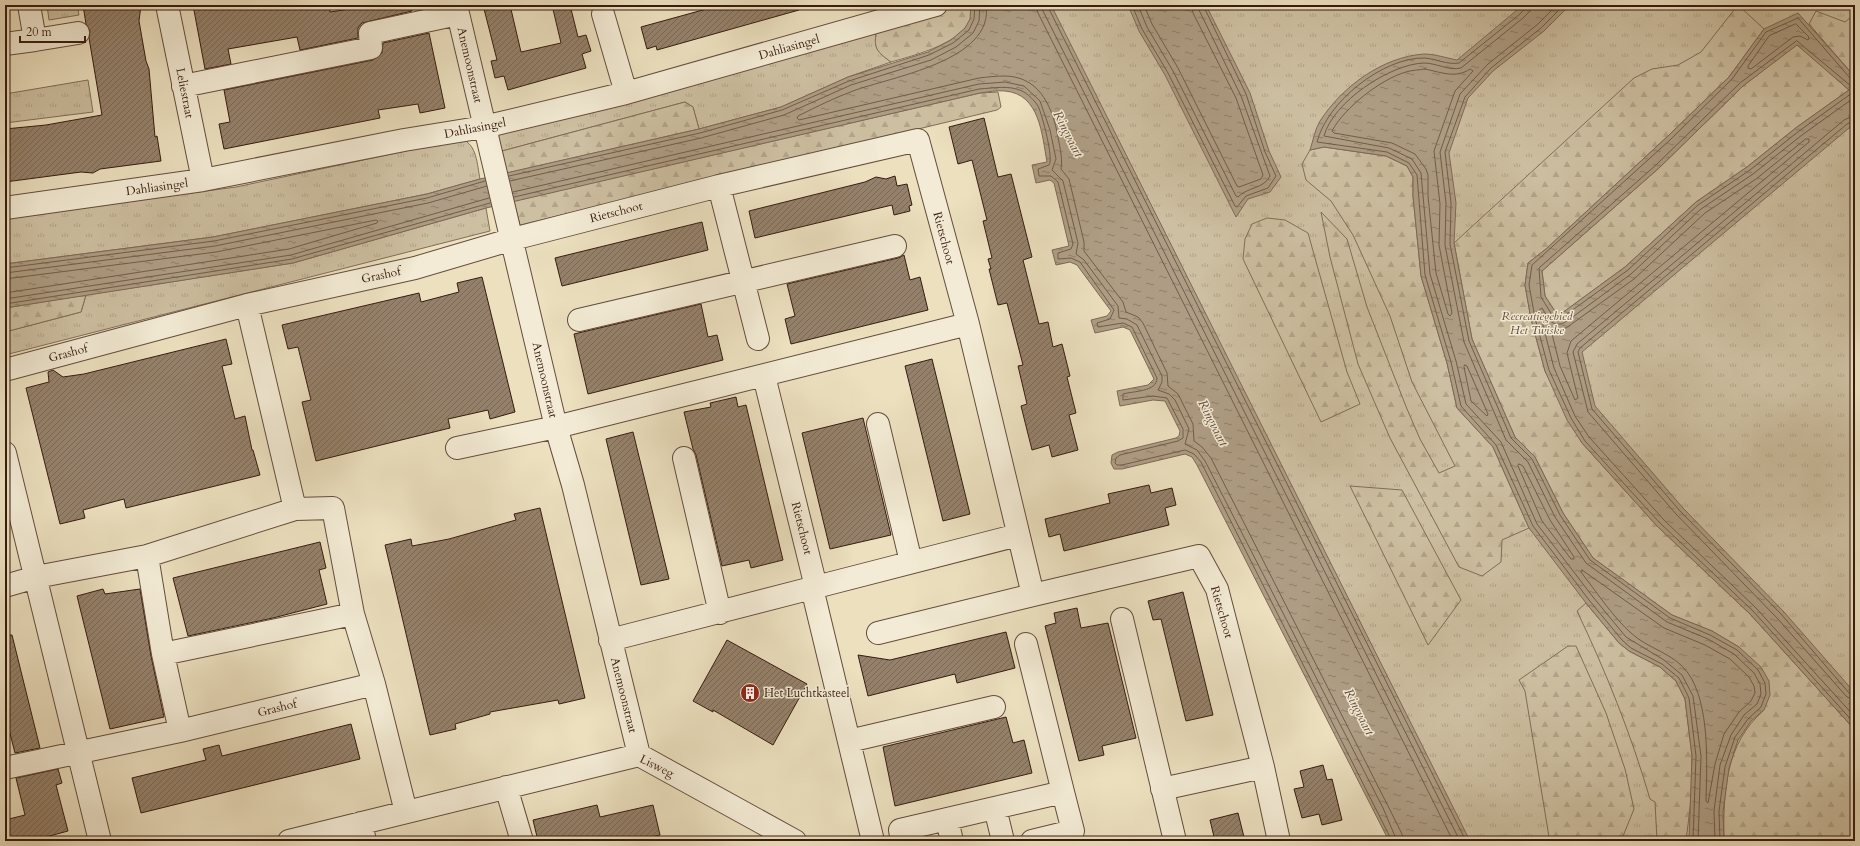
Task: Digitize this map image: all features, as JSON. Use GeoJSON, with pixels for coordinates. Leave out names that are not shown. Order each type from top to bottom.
{"type":"FeatureCollection","features":[{"type":"Feature","properties":{"kind":"street"},"geometry":{"type":"LineString","coordinates":[[29,5],[35,40]]}},
{"type":"Feature","properties":{"kind":"street","name":"Leliestraat"},"geometry":{"type":"LineString","coordinates":[[167,5],[202,180]]}},
{"type":"Feature","properties":{"kind":"street","name":"Dahliasingel"},"geometry":{"type":"LineString","coordinates":[[5,208],[202,180],[404,140],[484,127],[626,93],[936,5]]}},
{"type":"Feature","properties":{"kind":"street"},"geometry":{"type":"LineString","coordinates":[[183,86],[371,48],[370,32],[457,10]]}},
{"type":"Feature","properties":{"kind":"street","name":"Anemoonstraat"},"geometry":{"type":"LineString","coordinates":[[457,10],[556,427],[573,485],[639,755]]}},
{"type":"Feature","properties":{"kind":"street"},"geometry":{"type":"LineString","coordinates":[[603,14],[626,93]]}},
{"type":"Feature","properties":{"kind":"street"},"geometry":{"type":"LineString","coordinates":[[5,44],[78,33]]}},
{"type":"Feature","properties":{"kind":"street","name":"Rietschoot"},"geometry":{"type":"LineString","coordinates":[[510,231],[719,186],[918,140],[968,324],[1032,595]]}},
{"type":"Feature","properties":{"kind":"street"},"geometry":{"type":"LineString","coordinates":[[719,186],[742,282],[758,339]]}},
{"type":"Feature","properties":{"kind":"street","name":"Grashof"},"geometry":{"type":"LineString","coordinates":[[5,370],[247,305],[416,268],[510,231]]}},
{"type":"Feature","properties":{"kind":"street"},"geometry":{"type":"LineString","coordinates":[[580,320],[895,246]]}},
{"type":"Feature","properties":{"kind":"street"},"geometry":{"type":"LineString","coordinates":[[247,305],[294,508]]}},
{"type":"Feature","properties":{"kind":"street"},"geometry":{"type":"LineString","coordinates":[[457,448],[556,427],[968,324]]}},
{"type":"Feature","properties":{"kind":"street","name":"Rietschoot"},"geometry":{"type":"LineString","coordinates":[[764,376],[873,841]]}},
{"type":"Feature","properties":{"kind":"street"},"geometry":{"type":"LineString","coordinates":[[878,424],[911,562]]}},
{"type":"Feature","properties":{"kind":"street"},"geometry":{"type":"LineString","coordinates":[[5,453],[36,577],[77,754],[100,841]]}},
{"type":"Feature","properties":{"kind":"street"},"geometry":{"type":"LineString","coordinates":[[684,458],[720,613]]}},
{"type":"Feature","properties":{"kind":"street"},"geometry":{"type":"LineString","coordinates":[[5,586],[36,577],[147,556],[294,508],[333,508],[353,614],[374,684],[406,812]]}},
{"type":"Feature","properties":{"kind":"street"},"geometry":{"type":"LineString","coordinates":[[610,640],[720,613],[814,587],[1018,535]]}},
{"type":"Feature","properties":{"kind":"street"},"geometry":{"type":"LineString","coordinates":[[147,556],[163,654],[180,731]]}},
{"type":"Feature","properties":{"kind":"street","name":"Rietschoot"},"geometry":{"type":"LineString","coordinates":[[878,633],[1199,556],[1217,589],[1279,841]]}},
{"type":"Feature","properties":{"kind":"street"},"geometry":{"type":"LineString","coordinates":[[163,654],[353,614]]}},
{"type":"Feature","properties":{"kind":"street"},"geometry":{"type":"LineString","coordinates":[[1122,619],[1175,841]]}},
{"type":"Feature","properties":{"kind":"street"},"geometry":{"type":"LineString","coordinates":[[1026,644],[1074,836],[1032,841]]}},
{"type":"Feature","properties":{"kind":"street","name":"Grashof"},"geometry":{"type":"LineString","coordinates":[[5,768],[180,731],[374,684]]}},
{"type":"Feature","properties":{"kind":"street"},"geometry":{"type":"LineString","coordinates":[[849,741],[994,707]]}},
{"type":"Feature","properties":{"kind":"street","name":"Lisweg"},"geometry":{"type":"LineString","coordinates":[[289,841],[363,832],[406,812],[639,755],[795,841]]}},
{"type":"Feature","properties":{"kind":"street"},"geometry":{"type":"LineString","coordinates":[[1162,789],[1262,767]]}},
{"type":"Feature","properties":{"kind":"street"},"geometry":{"type":"LineString","coordinates":[[506,788],[522,841]]}},
{"type":"Feature","properties":{"kind":"street"},"geometry":{"type":"LineString","coordinates":[[902,841],[900,830],[1063,792]]}},
{"type":"Feature","properties":{"kind":"street"},"geometry":{"type":"LineString","coordinates":[[995,808],[1003,841]]}},
{"type":"Feature","properties":{"kind":"street"},"geometry":{"type":"LineString","coordinates":[[947,820],[952,841]]}},
{"type":"Feature","properties":{"kind":"green space"},"geometry":{"type":"Polygon","coordinates":[[[47,5],[77,5],[79,15],[49,20],[47,5]]]}},
{"type":"Feature","properties":{"kind":"green space"},"geometry":{"type":"Polygon","coordinates":[[[938,5],[971,5],[971,17],[965,28],[956,37],[929,50],[891,62],[879,52],[875,40],[877,28],[938,5]]]}},
{"type":"Feature","properties":{"kind":"green space","name":"Recreatiegebied Het Twiske"},"geometry":{"type":"Polygon","coordinates":[[[1036,5],[1855,5],[1855,841],[1445,841],[1036,5]]]}},
{"type":"Feature","properties":{"kind":"green space"},"geometry":{"type":"Polygon","coordinates":[[[1738,5],[1764,29],[1729,77],[1668,136],[1546,249],[1528,263],[1525,285],[1531,319],[1545,371],[1582,443],[1657,526],[1750,614],[1855,730],[1855,841],[1724,841],[1724,805],[1726,787],[1734,753],[1741,738],[1751,723],[1764,710],[1739,647],[1712,631],[1672,615],[1593,558],[1563,513],[1535,457],[1515,437],[1472,339],[1454,243],[1634,78],[1652,69],[1678,65],[1701,52],[1738,5]]]}},
{"type":"Feature","properties":{"kind":"green space"},"geometry":{"type":"Polygon","coordinates":[[[1816,11],[1845,22],[1855,14],[1855,77],[1809,24],[1816,11]]]}},
{"type":"Feature","properties":{"kind":"green space"},"geometry":{"type":"Polygon","coordinates":[[[877,28],[875,40],[877,48],[882,55],[891,62],[848,77],[781,107],[699,129],[693,107],[685,102],[502,151],[497,135],[877,28]]]}},
{"type":"Feature","properties":{"kind":"green space"},"geometry":{"type":"Polygon","coordinates":[[[1797,44],[1849,90],[1797,127],[1747,167],[1696,202],[1625,267],[1558,316],[1545,296],[1542,271],[1659,168],[1743,86],[1797,44]]]}},
{"type":"Feature","properties":{"kind":"green space"},"geometry":{"type":"Polygon","coordinates":[[[88,80],[93,112],[5,123],[5,94],[88,80]]]}},
{"type":"Feature","properties":{"kind":"green space"},"geometry":{"type":"Polygon","coordinates":[[[998,92],[1001,107],[997,110],[520,225],[514,201],[980,93],[998,92]]]}},
{"type":"Feature","properties":{"kind":"green space"},"geometry":{"type":"Polygon","coordinates":[[[685,102],[693,107],[699,129],[507,173],[502,151],[685,102]]]}},
{"type":"Feature","properties":{"kind":"green space"},"geometry":{"type":"Polygon","coordinates":[[[462,139],[471,146],[476,156],[480,179],[427,194],[213,237],[5,264],[5,218],[236,187],[462,139]]]}},
{"type":"Feature","properties":{"kind":"green space"},"geometry":{"type":"Polygon","coordinates":[[[1324,147],[1386,156],[1407,166],[1413,177],[1413,196],[1421,276],[1447,363],[1457,408],[1493,447],[1529,528],[1502,540],[1501,562],[1482,576],[1459,567],[1390,438],[1358,364],[1330,257],[1321,212],[1347,239],[1367,307],[1420,439],[1439,473],[1455,466],[1412,382],[1390,316],[1353,235],[1331,201],[1306,180],[1302,164],[1310,150],[1324,147]]]}},
{"type":"Feature","properties":{"kind":"green space"},"geometry":{"type":"Polygon","coordinates":[[[486,208],[490,231],[5,355],[5,332],[81,312],[86,295],[293,263],[486,208]]]}},
{"type":"Feature","properties":{"kind":"green space"},"geometry":{"type":"Polygon","coordinates":[[[1267,218],[1285,220],[1308,233],[1347,372],[1360,404],[1321,422],[1243,259],[1245,239],[1252,224],[1267,218]]]}},
{"type":"Feature","properties":{"kind":"green space"},"geometry":{"type":"Polygon","coordinates":[[[86,295],[81,312],[5,332],[5,308],[86,295]]]}},
{"type":"Feature","properties":{"kind":"green space"},"geometry":{"type":"Polygon","coordinates":[[[1350,486],[1402,490],[1461,600],[1428,645],[1350,486]]]}},
{"type":"Feature","properties":{"kind":"green space"},"geometry":{"type":"Polygon","coordinates":[[[1586,603],[1619,643],[1629,651],[1660,667],[1676,681],[1685,699],[1692,756],[1691,800],[1686,841],[1657,841],[1655,802],[1650,799],[1635,751],[1617,704],[1577,611],[1586,603]]]}},
{"type":"Feature","properties":{"kind":"green space"},"geometry":{"type":"Polygon","coordinates":[[[1568,646],[1576,646],[1606,713],[1625,769],[1634,809],[1621,841],[1558,841],[1549,837],[1525,691],[1519,680],[1568,646]]]}},
{"type":"Feature","properties":{"kind":"water","name":"Ringvaart"},"geometry":{"type":"Polygon","coordinates":[[[971,5],[1051,5],[1470,841],[1389,841],[1192,457],[1185,454],[1122,469],[1114,469],[1111,463],[1112,455],[1118,452],[1176,438],[1179,436],[1180,431],[1165,401],[1153,400],[1120,406],[1117,391],[1148,385],[1154,379],[1130,330],[1123,327],[1095,333],[1091,320],[1107,316],[1111,311],[1077,265],[1070,262],[1056,265],[1052,250],[1069,246],[1054,183],[1050,180],[1036,183],[1032,165],[1047,162],[1041,128],[1032,108],[1026,100],[1017,94],[1005,91],[980,93],[486,208],[293,263],[5,308],[5,264],[213,237],[427,194],[480,179],[699,129],[781,107],[848,77],[928,52],[951,40],[965,28],[970,19],[971,5]]]}},
{"type":"Feature","properties":{"kind":"water"},"geometry":{"type":"Polygon","coordinates":[[[1128,5],[1206,5],[1250,93],[1269,151],[1281,177],[1270,192],[1248,199],[1236,217],[1165,75],[1139,31],[1128,5]]]}},
{"type":"Feature","properties":{"kind":"water"},"geometry":{"type":"Polygon","coordinates":[[[1523,5],[1570,5],[1544,31],[1493,71],[1468,98],[1449,153],[1456,203],[1454,243],[1472,339],[1515,437],[1535,457],[1563,513],[1593,558],[1672,615],[1712,631],[1739,647],[1761,667],[1769,681],[1770,695],[1764,710],[1751,721],[1738,740],[1729,768],[1723,812],[1724,841],[1689,841],[1692,756],[1685,699],[1676,681],[1660,667],[1629,651],[1619,643],[1586,603],[1529,528],[1493,447],[1457,408],[1447,363],[1421,276],[1413,196],[1413,177],[1407,166],[1386,156],[1324,147],[1310,150],[1318,124],[1329,108],[1364,76],[1393,61],[1408,56],[1428,54],[1457,60],[1523,5]]]}},
{"type":"Feature","properties":{"kind":"water"},"geometry":{"type":"Polygon","coordinates":[[[1798,13],[1855,77],[1855,123],[1582,352],[1595,406],[1683,508],[1784,612],[1855,693],[1855,730],[1750,614],[1657,526],[1582,443],[1567,420],[1545,371],[1531,319],[1525,285],[1528,263],[1546,249],[1668,136],[1729,77],[1764,29],[1798,13]],[[1797,45],[1743,86],[1659,168],[1542,271],[1545,296],[1558,316],[1625,267],[1696,202],[1747,167],[1797,127],[1849,90],[1797,45]]]}},
{"type":"Feature","properties":{"kind":"building"},"geometry":{"type":"Polygon","coordinates":[[[83,5],[141,5],[139,21],[146,61],[149,69],[155,137],[157,136],[161,161],[100,169],[93,173],[81,172],[5,182],[5,129],[46,125],[102,115],[89,38],[90,31],[86,24],[83,5]]]}},
{"type":"Feature","properties":{"kind":"building"},"geometry":{"type":"Polygon","coordinates":[[[193,5],[330,5],[330,12],[376,5],[410,5],[412,11],[362,23],[358,28],[358,38],[300,50],[297,37],[228,49],[231,64],[205,69],[193,5]]]}},
{"type":"Feature","properties":{"kind":"building"},"geometry":{"type":"Polygon","coordinates":[[[483,5],[510,5],[521,52],[561,43],[552,5],[570,5],[578,37],[586,35],[591,51],[582,54],[586,68],[508,90],[504,76],[495,78],[491,61],[497,60],[483,5]]]}},
{"type":"Feature","properties":{"kind":"building"},"geometry":{"type":"Polygon","coordinates":[[[721,5],[798,5],[799,10],[657,50],[656,46],[647,49],[641,27],[721,5]]]}},
{"type":"Feature","properties":{"kind":"building"},"geometry":{"type":"Polygon","coordinates":[[[429,33],[445,108],[420,113],[418,104],[378,110],[380,118],[224,149],[219,124],[230,122],[224,90],[373,60],[382,53],[383,43],[429,33]]]}},
{"type":"Feature","properties":{"kind":"building"},"geometry":{"type":"Polygon","coordinates":[[[984,118],[998,177],[1011,174],[1032,257],[1023,260],[1039,324],[1048,322],[1053,347],[1062,344],[1070,376],[1067,377],[1076,413],[1069,415],[1078,450],[1052,457],[1049,445],[1032,450],[1021,406],[1027,404],[1018,366],[1023,365],[1007,303],[998,305],[989,269],[991,269],[988,259],[992,258],[983,221],[987,220],[972,160],[958,164],[949,127],[984,118]]]}},
{"type":"Feature","properties":{"kind":"building"},"geometry":{"type":"Polygon","coordinates":[[[895,176],[897,186],[907,184],[912,205],[909,206],[910,211],[894,215],[892,205],[755,238],[749,211],[865,182],[876,177],[886,179],[895,176]]]}},
{"type":"Feature","properties":{"kind":"building"},"geometry":{"type":"Polygon","coordinates":[[[702,222],[708,250],[562,286],[555,258],[702,222]]]}},
{"type":"Feature","properties":{"kind":"building"},"geometry":{"type":"Polygon","coordinates":[[[904,255],[910,280],[920,277],[928,310],[791,344],[785,319],[795,316],[787,284],[898,258],[904,255]]]}},
{"type":"Feature","properties":{"kind":"building"},"geometry":{"type":"Polygon","coordinates":[[[482,277],[515,412],[490,419],[488,410],[448,419],[450,428],[316,461],[302,402],[311,400],[298,347],[288,349],[282,325],[419,293],[421,302],[459,292],[457,283],[482,277]]]}},
{"type":"Feature","properties":{"kind":"building"},"geometry":{"type":"Polygon","coordinates":[[[701,304],[708,337],[717,335],[723,360],[588,394],[574,334],[701,304]]]}},
{"type":"Feature","properties":{"kind":"building"},"geometry":{"type":"Polygon","coordinates":[[[226,339],[232,364],[222,366],[235,419],[245,416],[252,450],[260,475],[126,508],[124,499],[83,510],[85,518],[60,524],[26,388],[49,382],[48,372],[53,370],[63,377],[84,374],[226,339]]]}},
{"type":"Feature","properties":{"kind":"building"},"geometry":{"type":"Polygon","coordinates":[[[932,359],[970,514],[943,521],[905,366],[932,359]]]}},
{"type":"Feature","properties":{"kind":"building"},"geometry":{"type":"Polygon","coordinates":[[[736,397],[738,407],[746,405],[783,560],[751,568],[749,560],[722,566],[696,455],[693,449],[684,412],[711,407],[710,403],[736,397]]]}},
{"type":"Feature","properties":{"kind":"building"},"geometry":{"type":"Polygon","coordinates":[[[863,418],[891,535],[830,549],[802,433],[863,418]]]}},
{"type":"Feature","properties":{"kind":"building"},"geometry":{"type":"Polygon","coordinates":[[[633,432],[669,579],[641,585],[606,439],[633,432]]]}},
{"type":"Feature","properties":{"kind":"building"},"geometry":{"type":"Polygon","coordinates":[[[1149,485],[1151,493],[1172,488],[1176,505],[1165,508],[1169,525],[1064,551],[1060,534],[1049,537],[1045,519],[1110,503],[1108,494],[1149,485]]]}},
{"type":"Feature","properties":{"kind":"building"},"geometry":{"type":"Polygon","coordinates":[[[540,508],[585,698],[559,704],[558,700],[490,712],[490,714],[455,724],[456,729],[430,735],[385,545],[411,539],[412,546],[449,539],[516,520],[514,514],[540,508]]]}},
{"type":"Feature","properties":{"kind":"building"},"geometry":{"type":"Polygon","coordinates":[[[320,542],[326,568],[319,570],[327,604],[273,618],[188,636],[173,578],[320,542]]]}},
{"type":"Feature","properties":{"kind":"building"},"geometry":{"type":"Polygon","coordinates":[[[103,589],[105,594],[140,589],[151,656],[164,717],[110,729],[77,596],[103,589]]]}},
{"type":"Feature","properties":{"kind":"building"},"geometry":{"type":"Polygon","coordinates":[[[1183,592],[1213,715],[1186,721],[1161,619],[1153,620],[1148,601],[1183,592]]]}},
{"type":"Feature","properties":{"kind":"building"},"geometry":{"type":"Polygon","coordinates":[[[1077,608],[1081,628],[1108,623],[1136,738],[1102,746],[1104,755],[1079,761],[1045,626],[1056,623],[1054,613],[1077,608]]]}},
{"type":"Feature","properties":{"kind":"building"},"geometry":{"type":"Polygon","coordinates":[[[1006,632],[1015,668],[957,683],[955,674],[868,696],[858,655],[890,660],[1006,632]]]}},
{"type":"Feature","properties":{"kind":"building"},"geometry":{"type":"Polygon","coordinates":[[[5,635],[12,635],[40,748],[15,753],[5,714],[5,635]]]}},
{"type":"Feature","properties":{"kind":"building","name":"Het Luchtkasteel"},"geometry":{"type":"Polygon","coordinates":[[[727,640],[807,684],[773,745],[713,710],[713,712],[693,701],[727,640]]]}},
{"type":"Feature","properties":{"kind":"building"},"geometry":{"type":"Polygon","coordinates":[[[1006,717],[1013,743],[1024,740],[1032,773],[895,806],[883,747],[1006,717]]]}},
{"type":"Feature","properties":{"kind":"building"},"geometry":{"type":"Polygon","coordinates":[[[351,724],[360,759],[141,813],[132,778],[206,760],[203,749],[219,745],[222,756],[351,724]]]}},
{"type":"Feature","properties":{"kind":"building"},"geometry":{"type":"Polygon","coordinates":[[[1323,765],[1327,780],[1332,779],[1342,820],[1322,825],[1319,814],[1302,818],[1294,789],[1304,787],[1300,771],[1323,765]]]}},
{"type":"Feature","properties":{"kind":"building"},"geometry":{"type":"Polygon","coordinates":[[[58,769],[62,783],[56,785],[68,831],[31,841],[5,841],[5,820],[25,815],[16,778],[58,769]]]}},
{"type":"Feature","properties":{"kind":"building"},"geometry":{"type":"Polygon","coordinates":[[[597,805],[600,817],[653,805],[660,835],[634,841],[538,841],[533,820],[597,805]]]}},
{"type":"Feature","properties":{"kind":"building"},"geometry":{"type":"Polygon","coordinates":[[[1238,813],[1245,841],[1215,841],[1210,820],[1238,813]]]}},
{"type":"Feature","properties":{"kind":"place","name":"Het Luchtkasteel"},"geometry":{"type":"Point","coordinates":[750,693]}}]}
